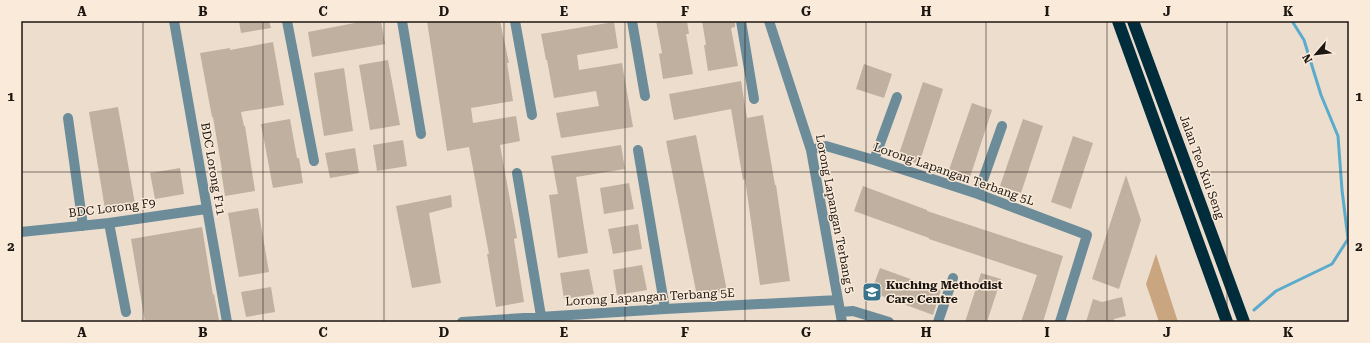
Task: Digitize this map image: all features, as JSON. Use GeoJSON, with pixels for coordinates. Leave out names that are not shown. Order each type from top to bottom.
{"type":"FeatureCollection","features":[{"type":"Feature","properties":{"kind":"highway"},"geometry":{"type":"LineString","coordinates":[[1118,21],[1227,322]]}},
{"type":"Feature","properties":{"kind":"highway","name":"Jalan Teo Kui Seng"},"geometry":{"type":"LineString","coordinates":[[1133,21],[1244,322]]}},
{"type":"Feature","properties":{"kind":"street","name":"BDC Lorong F11"},"geometry":{"type":"LineString","coordinates":[[174,21],[227,322]]}},
{"type":"Feature","properties":{"kind":"street"},"geometry":{"type":"LineString","coordinates":[[287,21],[314,162]]}},
{"type":"Feature","properties":{"kind":"street"},"geometry":{"type":"LineString","coordinates":[[402,21],[421,134]]}},
{"type":"Feature","properties":{"kind":"street"},"geometry":{"type":"LineString","coordinates":[[515,21],[532,115]]}},
{"type":"Feature","properties":{"kind":"street"},"geometry":{"type":"LineString","coordinates":[[632,21],[645,96]]}},
{"type":"Feature","properties":{"kind":"street"},"geometry":{"type":"LineString","coordinates":[[741,21],[754,99]]}},
{"type":"Feature","properties":{"kind":"street","name":"Lorong Lapangan Terbang 5"},"geometry":{"type":"LineString","coordinates":[[769,21],[811,150],[842,317]]}},
{"type":"Feature","properties":{"kind":"street"},"geometry":{"type":"LineString","coordinates":[[874,160],[897,96]]}},
{"type":"Feature","properties":{"kind":"street"},"geometry":{"type":"LineString","coordinates":[[68,118],[83,226]]}},
{"type":"Feature","properties":{"kind":"street"},"geometry":{"type":"LineString","coordinates":[[978,194],[1002,126]]}},
{"type":"Feature","properties":{"kind":"street","name":"Lorong Lapangan Terbang 5L"},"geometry":{"type":"LineString","coordinates":[[811,150],[826,146],[874,160],[978,194],[1087,235],[1060,322]]}},
{"type":"Feature","properties":{"kind":"street"},"geometry":{"type":"LineString","coordinates":[[638,150],[665,309]]}},
{"type":"Feature","properties":{"kind":"street"},"geometry":{"type":"LineString","coordinates":[[517,173],[541,316]]}},
{"type":"Feature","properties":{"kind":"street","name":"BDC Lorong F9"},"geometry":{"type":"LineString","coordinates":[[21,232],[109,223],[206,209]]}},
{"type":"Feature","properties":{"kind":"street"},"geometry":{"type":"LineString","coordinates":[[109,223],[126,312]]}},
{"type":"Feature","properties":{"kind":"street"},"geometry":{"type":"LineString","coordinates":[[938,322],[953,278]]}},
{"type":"Feature","properties":{"kind":"street","name":"Lorong Lapangan Terbang 5E"},"geometry":{"type":"LineString","coordinates":[[462,322],[541,316],[838,300]]}},
{"type":"Feature","properties":{"kind":"street"},"geometry":{"type":"LineString","coordinates":[[842,317],[853,311],[889,322]]}},
{"type":"Feature","properties":{"kind":"shaded area"},"geometry":{"type":"Polygon","coordinates":[[[1156,254],[1178,322],[1159,322],[1146,284],[1156,254]]]}},
{"type":"Feature","properties":{"kind":"building"},"geometry":{"type":"Polygon","coordinates":[[[239,21],[269,21],[271,28],[241,33],[239,21]]]}},
{"type":"Feature","properties":{"kind":"building"},"geometry":{"type":"Polygon","coordinates":[[[365,21],[381,21],[385,44],[312,57],[308,32],[365,21]]]}},
{"type":"Feature","properties":{"kind":"building"},"geometry":{"type":"Polygon","coordinates":[[[427,21],[500,21],[509,63],[507,63],[513,101],[471,108],[473,123],[516,116],[520,141],[500,145],[517,238],[514,239],[524,302],[496,307],[487,254],[489,254],[469,147],[447,151],[427,21]]]}},
{"type":"Feature","properties":{"kind":"building"},"geometry":{"type":"Polygon","coordinates":[[[656,21],[687,21],[689,34],[686,34],[693,74],[663,79],[659,54],[662,53],[656,21]]]}},
{"type":"Feature","properties":{"kind":"building"},"geometry":{"type":"Polygon","coordinates":[[[702,21],[735,21],[735,27],[731,28],[738,66],[708,71],[702,21]]]}},
{"type":"Feature","properties":{"kind":"building"},"geometry":{"type":"Polygon","coordinates":[[[614,22],[618,48],[577,55],[579,70],[622,63],[633,127],[561,138],[556,113],[599,106],[596,91],[554,98],[541,34],[614,22]]]}},
{"type":"Feature","properties":{"kind":"building"},"geometry":{"type":"Polygon","coordinates":[[[273,42],[284,105],[241,112],[245,126],[255,191],[225,196],[213,117],[200,53],[230,48],[230,50],[273,42]]]}},
{"type":"Feature","properties":{"kind":"building"},"geometry":{"type":"Polygon","coordinates":[[[388,60],[400,125],[370,130],[359,65],[388,60]]]}},
{"type":"Feature","properties":{"kind":"building"},"geometry":{"type":"Polygon","coordinates":[[[864,64],[892,74],[884,98],[856,89],[864,64]]]}},
{"type":"Feature","properties":{"kind":"building"},"geometry":{"type":"Polygon","coordinates":[[[344,68],[353,131],[324,136],[314,73],[344,68]]]}},
{"type":"Feature","properties":{"kind":"building"},"geometry":{"type":"Polygon","coordinates":[[[741,81],[747,118],[763,115],[776,185],[790,281],[760,285],[745,179],[743,180],[731,109],[674,120],[669,94],[741,81]]]}},
{"type":"Feature","properties":{"kind":"building"},"geometry":{"type":"Polygon","coordinates":[[[923,82],[943,89],[919,164],[898,157],[923,82]]]}},
{"type":"Feature","properties":{"kind":"building"},"geometry":{"type":"Polygon","coordinates":[[[972,103],[992,110],[970,177],[949,170],[972,103]]]}},
{"type":"Feature","properties":{"kind":"building"},"geometry":{"type":"Polygon","coordinates":[[[118,107],[135,204],[105,209],[89,112],[118,107]]]}},
{"type":"Feature","properties":{"kind":"building"},"geometry":{"type":"Polygon","coordinates":[[[290,119],[303,183],[273,188],[261,124],[290,119]]]}},
{"type":"Feature","properties":{"kind":"building"},"geometry":{"type":"Polygon","coordinates":[[[1023,119],[1043,126],[1021,193],[1000,186],[1023,119]]]}},
{"type":"Feature","properties":{"kind":"building"},"geometry":{"type":"Polygon","coordinates":[[[696,135],[727,291],[697,296],[666,141],[696,135]]]}},
{"type":"Feature","properties":{"kind":"building"},"geometry":{"type":"Polygon","coordinates":[[[1073,136],[1093,143],[1071,209],[1051,202],[1073,136]]]}},
{"type":"Feature","properties":{"kind":"building"},"geometry":{"type":"Polygon","coordinates":[[[403,140],[407,166],[377,171],[373,145],[403,140]]]}},
{"type":"Feature","properties":{"kind":"building"},"geometry":{"type":"Polygon","coordinates":[[[621,145],[625,169],[576,177],[588,253],[558,258],[549,195],[558,194],[551,156],[621,145]]]}},
{"type":"Feature","properties":{"kind":"building"},"geometry":{"type":"Polygon","coordinates":[[[355,148],[359,173],[330,178],[325,153],[355,148]]]}},
{"type":"Feature","properties":{"kind":"building"},"geometry":{"type":"Polygon","coordinates":[[[180,168],[184,194],[155,199],[150,173],[180,168]]]}},
{"type":"Feature","properties":{"kind":"building"},"geometry":{"type":"Polygon","coordinates":[[[1126,175],[1141,220],[1119,289],[1092,279],[1126,175]]]}},
{"type":"Feature","properties":{"kind":"building"},"geometry":{"type":"Polygon","coordinates":[[[629,183],[634,209],[604,214],[600,188],[629,183]]]}},
{"type":"Feature","properties":{"kind":"building"},"geometry":{"type":"Polygon","coordinates":[[[863,186],[927,211],[1063,256],[1043,322],[1021,322],[1037,275],[929,239],[854,211],[863,186]]]}},
{"type":"Feature","properties":{"kind":"building"},"geometry":{"type":"Polygon","coordinates":[[[451,195],[452,207],[429,213],[441,283],[412,288],[396,206],[451,195]]]}},
{"type":"Feature","properties":{"kind":"building"},"geometry":{"type":"Polygon","coordinates":[[[258,208],[269,272],[239,277],[228,213],[258,208]]]}},
{"type":"Feature","properties":{"kind":"building"},"geometry":{"type":"Polygon","coordinates":[[[638,224],[642,249],[613,254],[608,229],[638,224]]]}},
{"type":"Feature","properties":{"kind":"building"},"geometry":{"type":"Polygon","coordinates":[[[202,227],[213,295],[214,294],[219,320],[206,322],[145,322],[131,239],[202,227]]]}},
{"type":"Feature","properties":{"kind":"building"},"geometry":{"type":"Polygon","coordinates":[[[642,265],[647,290],[617,295],[613,270],[642,265]]]}},
{"type":"Feature","properties":{"kind":"building"},"geometry":{"type":"Polygon","coordinates":[[[880,268],[941,290],[933,315],[871,292],[880,268]]]}},
{"type":"Feature","properties":{"kind":"building"},"geometry":{"type":"Polygon","coordinates":[[[589,269],[594,294],[564,299],[560,273],[589,269]]]}},
{"type":"Feature","properties":{"kind":"building"},"geometry":{"type":"Polygon","coordinates":[[[981,273],[1001,279],[987,322],[965,322],[981,273]]]}},
{"type":"Feature","properties":{"kind":"building"},"geometry":{"type":"Polygon","coordinates":[[[271,287],[275,312],[246,317],[241,292],[271,287]]]}},
{"type":"Feature","properties":{"kind":"building"},"geometry":{"type":"Polygon","coordinates":[[[1122,297],[1126,316],[1114,319],[1113,322],[1086,322],[1093,299],[1102,302],[1122,297]]]}},
{"type":"Feature","properties":{"kind":"waterway"},"geometry":{"type":"LineString","coordinates":[[1254,310],[1276,291],[1332,264],[1348,239],[1342,190],[1338,136],[1321,95],[1304,40],[1292,21]]}},
{"type":"Feature","properties":{"kind":"place","name":"Kuching Methodist Care Centre"},"geometry":{"type":"Point","coordinates":[872,292]}}]}
